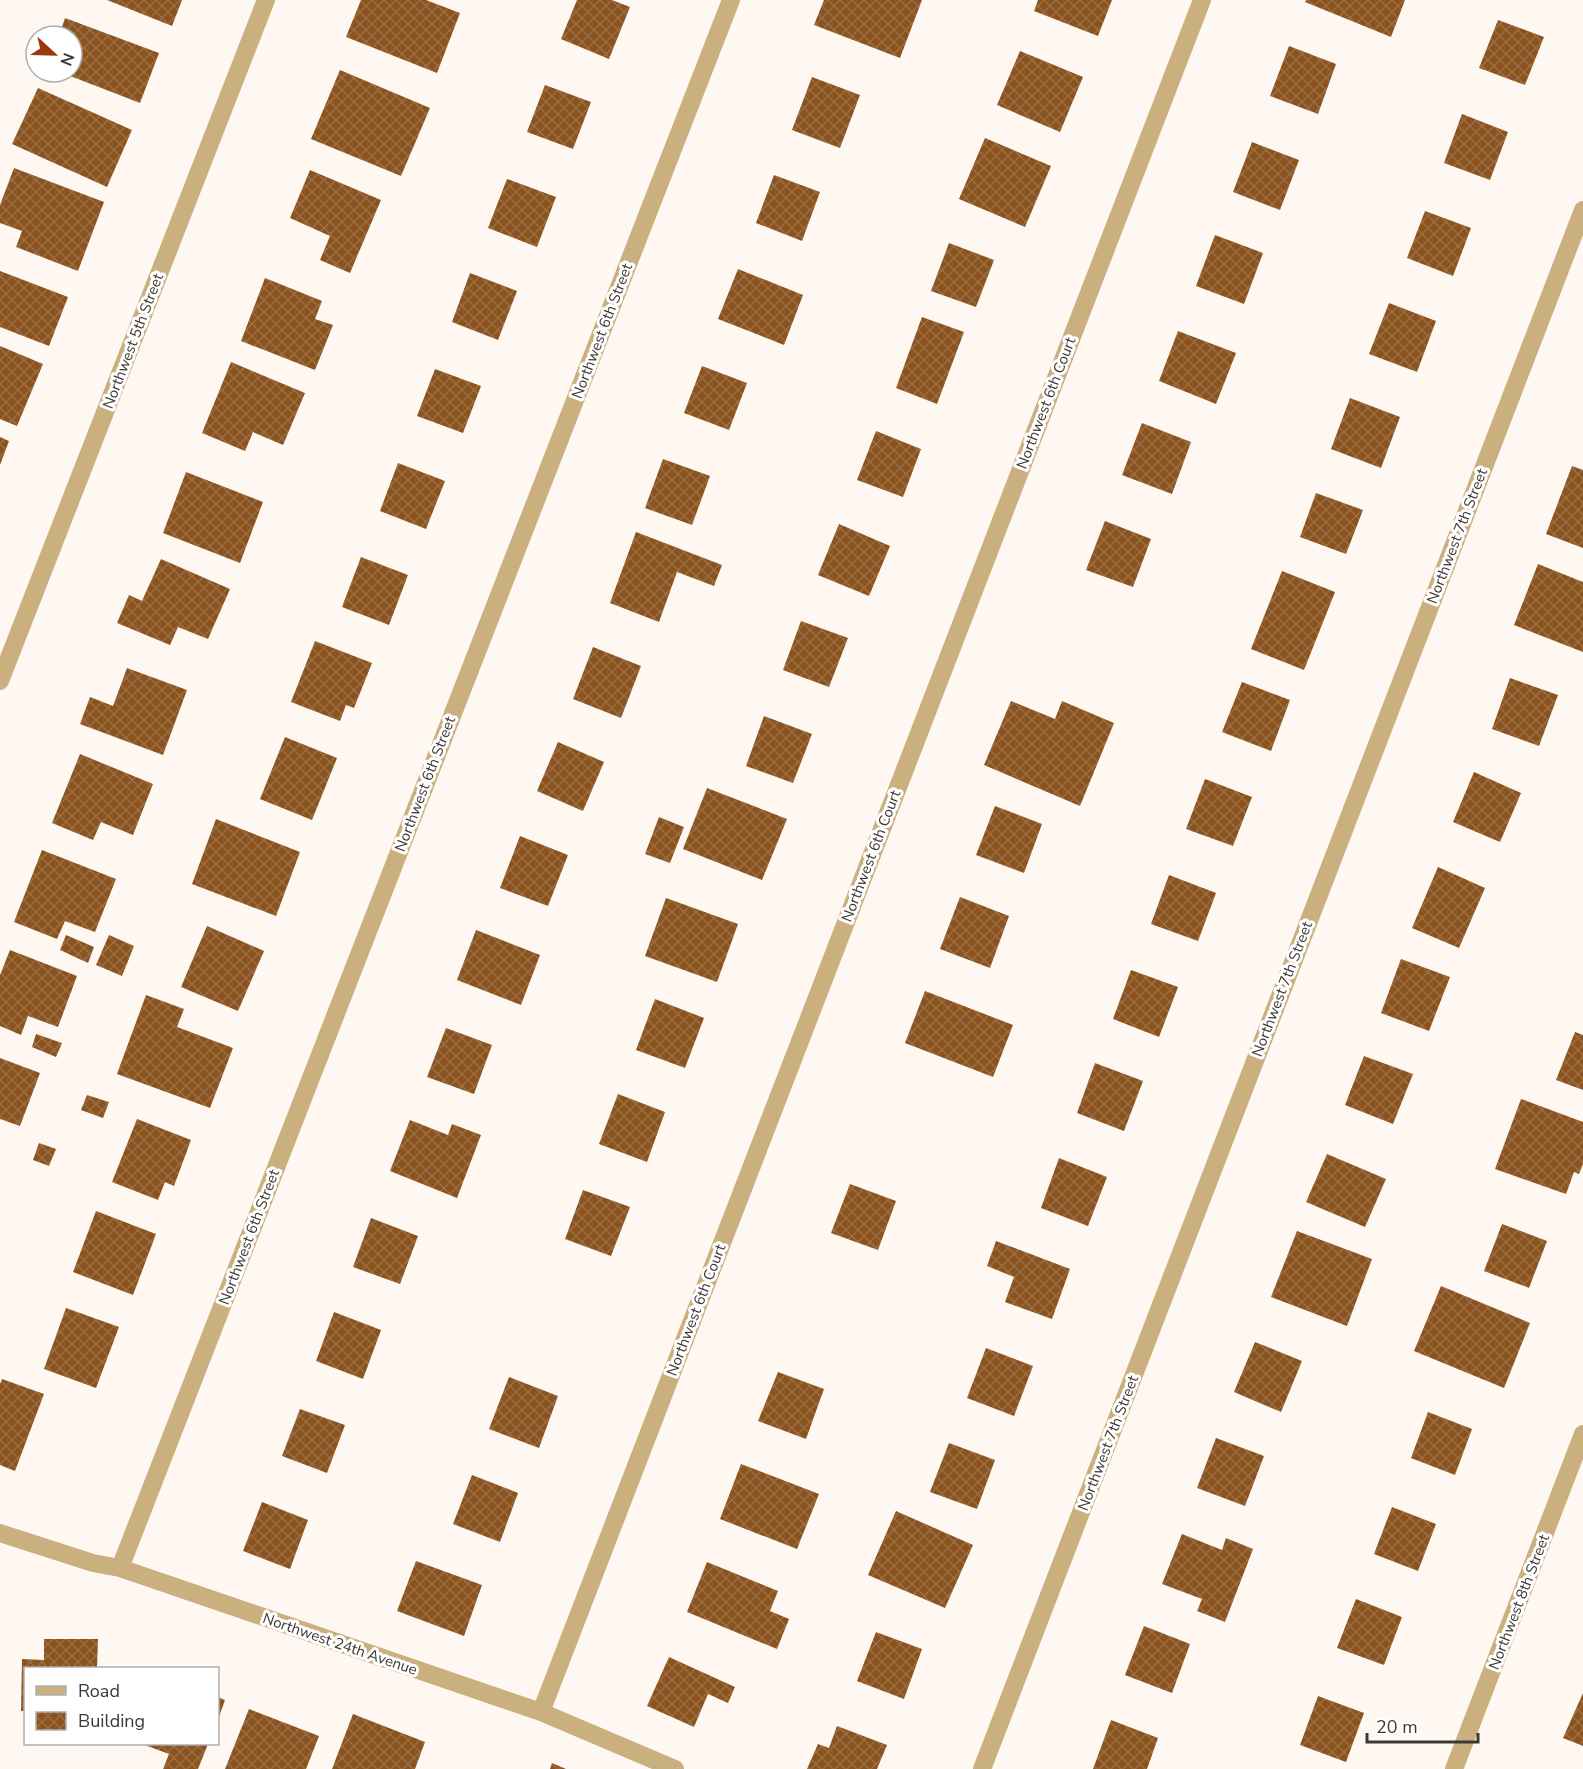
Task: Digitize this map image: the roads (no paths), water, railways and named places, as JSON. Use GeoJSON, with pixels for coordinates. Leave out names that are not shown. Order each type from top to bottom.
{"type":"FeatureCollection","features":[{"type":"Feature","properties":{"kind":"street","name":"Northwest 5th Street"},"geometry":{"type":"LineString","coordinates":[[0,681],[266,0]]}},
{"type":"Feature","properties":{"kind":"street","name":"Northwest 6th Street"},"geometry":{"type":"LineString","coordinates":[[120,1569],[731,0]]}},
{"type":"Feature","properties":{"kind":"street","name":"Northwest 6th Court"},"geometry":{"type":"LineString","coordinates":[[541,1712],[1202,0]]}},
{"type":"Feature","properties":{"kind":"street","name":"Northwest 7th Street"},"geometry":{"type":"LineString","coordinates":[[982,1769],[1583,210]]}},
{"type":"Feature","properties":{"kind":"street","name":"Northwest 8th Street"},"geometry":{"type":"LineString","coordinates":[[1454,1769],[1583,1434]]}},
{"type":"Feature","properties":{"kind":"street","name":"Northwest 24th Avenue"},"geometry":{"type":"LineString","coordinates":[[0,1533],[93,1563],[120,1569],[541,1712],[675,1769]]}}]}
